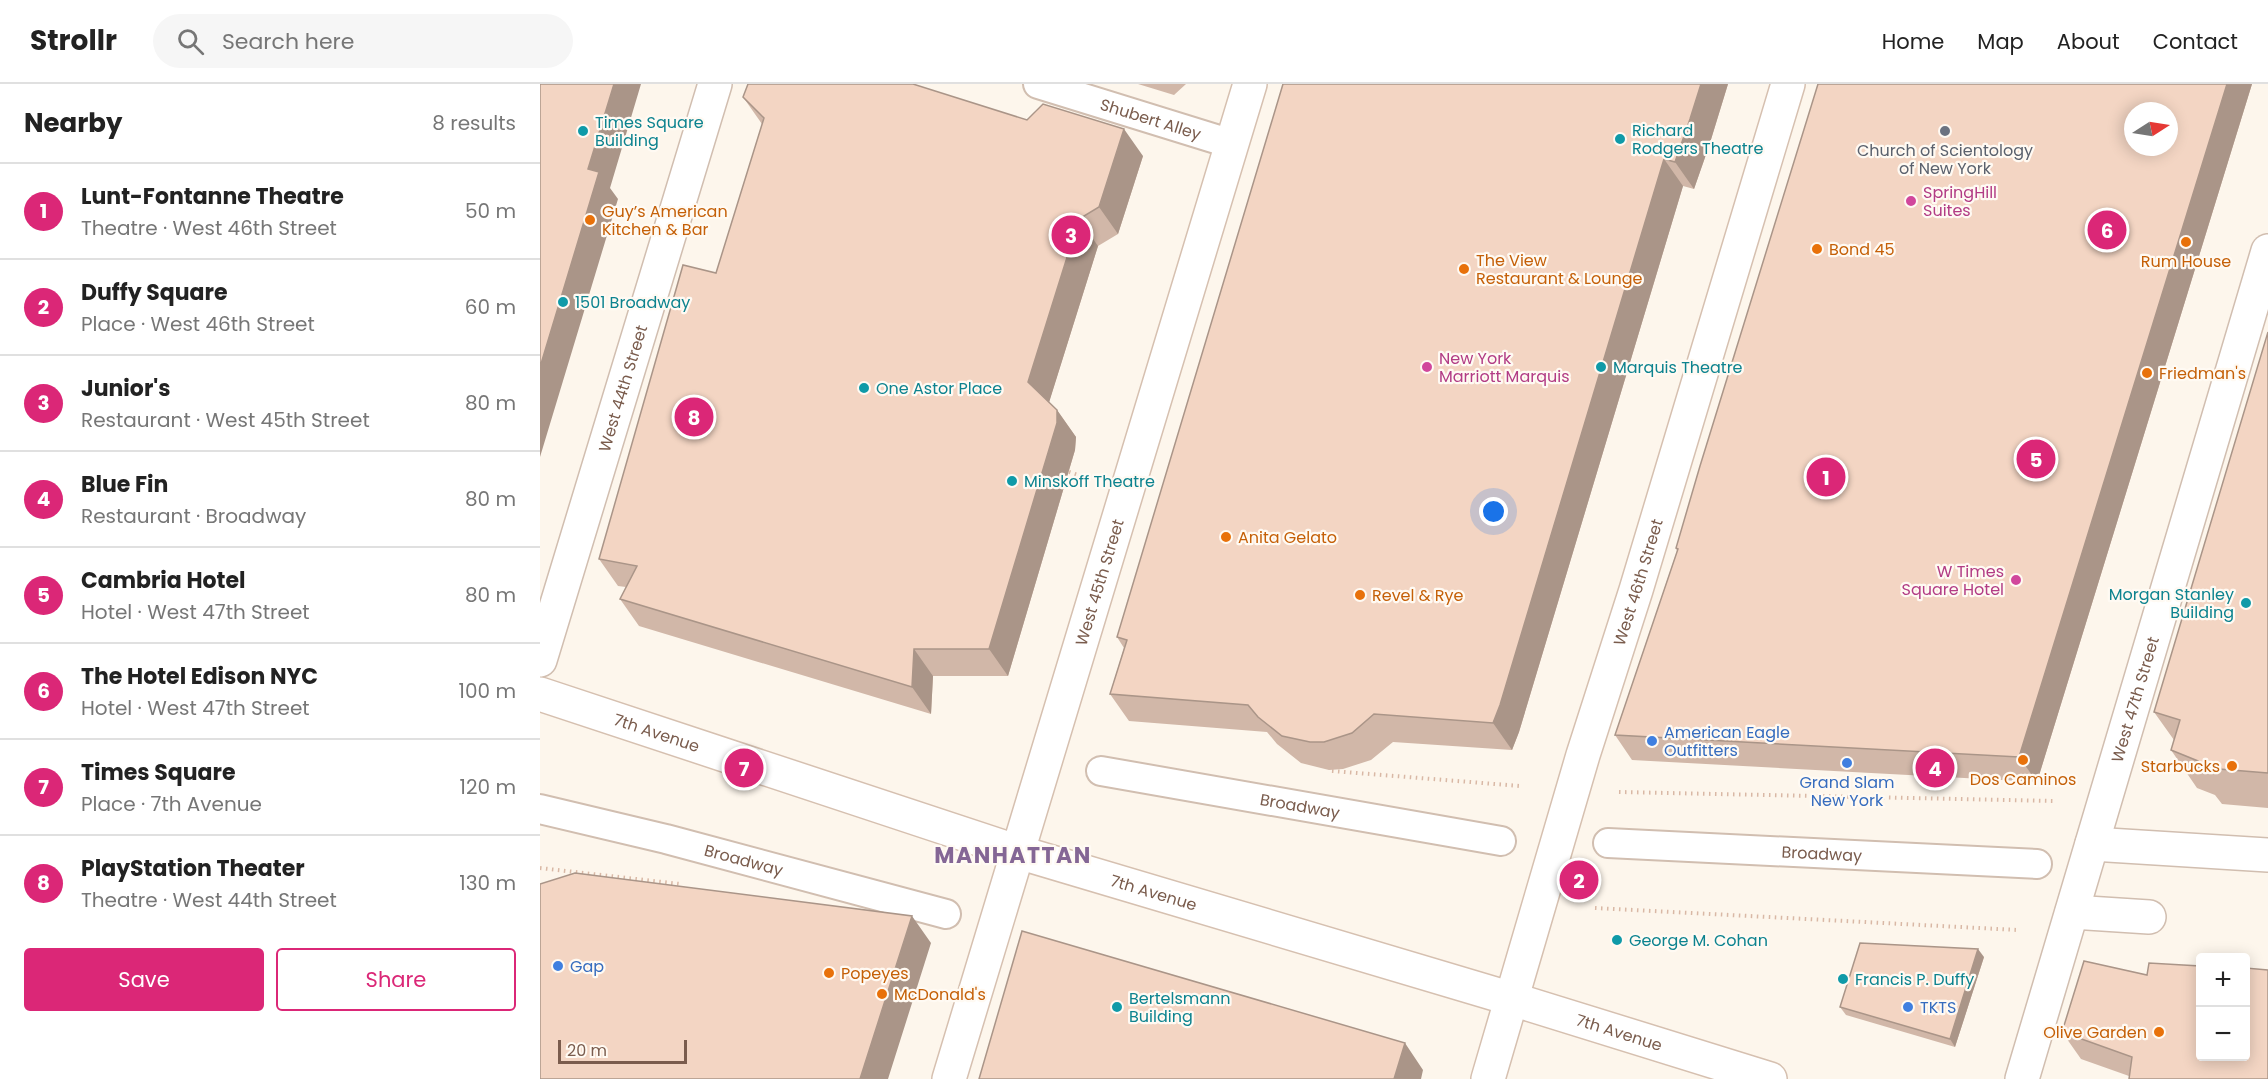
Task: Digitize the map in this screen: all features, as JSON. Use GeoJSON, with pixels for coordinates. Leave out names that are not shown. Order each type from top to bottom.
{"type":"FeatureCollection","features":[{"type":"Feature","properties":{"kind":"main road","name":"West 44th Street"},"geometry":{"type":"LineString","coordinates":[[540,660],[715,84]]}},
{"type":"Feature","properties":{"kind":"main road","name":"West 45th Street"},"geometry":{"type":"LineString","coordinates":[[949,1079],[1250,84]]}},
{"type":"Feature","properties":{"kind":"main road","name":"West 46th Street"},"geometry":{"type":"LineString","coordinates":[[1488,1079],[1583,755],[1788,84]]}},
{"type":"Feature","properties":{"kind":"main road","name":"West 47th Street"},"geometry":{"type":"LineString","coordinates":[[2022,1079],[2268,251]]}},
{"type":"Feature","properties":{"kind":"main road","name":"7th Avenue"},"geometry":{"type":"LineString","coordinates":[[540,694],[1018,852],[1512,999],[1770,1079]]}},
{"type":"Feature","properties":{"kind":"main road"},"geometry":{"type":"LineString","coordinates":[[2092,844],[2268,855]]}},
{"type":"Feature","properties":{"kind":"main road"},"geometry":{"type":"LineString","coordinates":[[2072,912],[2149,916]]}},
{"type":"Feature","properties":{"kind":"street","name":"Shubert Alley"},"geometry":{"type":"LineString","coordinates":[[1038,84],[1232,144]]}},
{"type":"Feature","properties":{"kind":"street","name":"Broadway"},"geometry":{"type":"LineString","coordinates":[[1101,771],[1501,840]]}},
{"type":"Feature","properties":{"kind":"street","name":"Broadway"},"geometry":{"type":"LineString","coordinates":[[540,809],[666,839],[946,914]]}},
{"type":"Feature","properties":{"kind":"street","name":"Broadway"},"geometry":{"type":"LineString","coordinates":[[1608,843],[2037,864]]}},
{"type":"Feature","properties":{"kind":"path"},"geometry":{"type":"LineString","coordinates":[[1069,472],[1078,474]]}},
{"type":"Feature","properties":{"kind":"path"},"geometry":{"type":"LineString","coordinates":[[1619,792],[2056,801]]}},
{"type":"Feature","properties":{"kind":"path"},"geometry":{"type":"LineString","coordinates":[[1595,908],[2018,930]]}},
{"type":"Feature","properties":{"kind":"building"},"geometry":{"type":"Polygon","coordinates":[[[540,84],[614,84],[588,169],[599,172],[540,367],[540,84]]]}},
{"type":"Feature","properties":{"kind":"building","name":"One Astor Place"},"geometry":{"type":"Polygon","coordinates":[[[748,84],[913,84],[1027,120],[1043,104],[1124,129],[1099,207],[1079,219],[1028,382],[1057,410],[1057,423],[989,649],[914,649],[912,687],[620,599],[637,566],[599,559],[683,265],[716,273],[764,118],[743,97],[748,84]]]}},
{"type":"Feature","properties":{"kind":"building","name":"New York Marriott Marquis"},"geometry":{"type":"Polygon","coordinates":[[[1283,84],[1701,84],[1675,162],[1664,159],[1493,723],[1374,714],[1352,733],[1324,742],[1310,742],[1282,736],[1258,717],[1248,705],[1110,694],[1127,640],[1117,637],[1283,84]]]}},
{"type":"Feature","properties":{"kind":"building"},"geometry":{"type":"Polygon","coordinates":[[[1818,84],[2227,84],[2019,757],[1615,735],[1678,549],[1676,548],[1818,84]]]}},
{"type":"Feature","properties":{"kind":"building"},"geometry":{"type":"Polygon","coordinates":[[[2268,332],[2268,773],[2195,767],[2198,761],[2171,750],[2180,720],[2154,712],[2268,332]]]}},
{"type":"Feature","properties":{"kind":"building"},"geometry":{"type":"Polygon","coordinates":[[[575,873],[912,916],[860,1079],[540,1079],[540,884],[575,873]]]}},
{"type":"Feature","properties":{"kind":"building","name":"Bertelsmann Building"},"geometry":{"type":"Polygon","coordinates":[[[1022,931],[1405,1043],[1394,1079],[979,1079],[1022,931]]]}},
{"type":"Feature","properties":{"kind":"building","name":"TKTS"},"geometry":{"type":"Polygon","coordinates":[[[1860,943],[1978,949],[1950,1039],[1840,1007],[1860,943]]]}},
{"type":"Feature","properties":{"kind":"building"},"geometry":{"type":"Polygon","coordinates":[[[2084,961],[2147,975],[2149,963],[2196,966],[2196,1061],[2250,1061],[2250,968],[2268,970],[2268,1079],[2129,1079],[2132,1057],[2062,1032],[2084,961]]]}},
{"type":"Feature","properties":{"kind":"place","name":"Times Square Building"},"geometry":{"type":"Point","coordinates":[583,131]}},
{"type":"Feature","properties":{"kind":"place","name":"Church of Scientology of New York"},"geometry":{"type":"Point","coordinates":[1945,131]}},
{"type":"Feature","properties":{"kind":"place","name":"Richard Rodgers Theatre"},"geometry":{"type":"Point","coordinates":[1620,139]}},
{"type":"Feature","properties":{"kind":"place","name":"SpringHill Suites"},"geometry":{"type":"Point","coordinates":[1911,201]}},
{"type":"Feature","properties":{"kind":"place","name":"Guy’s American Kitchen & Bar"},"geometry":{"type":"Point","coordinates":[590,220]}},
{"type":"Feature","properties":{"kind":"place","name":"The Hotel Edison NYC"},"geometry":{"type":"Point","coordinates":[2107,230]}},
{"type":"Feature","properties":{"kind":"place","name":"Junior's"},"geometry":{"type":"Point","coordinates":[1071,235]}},
{"type":"Feature","properties":{"kind":"place","name":"Rum House"},"geometry":{"type":"Point","coordinates":[2186,242]}},
{"type":"Feature","properties":{"kind":"place","name":"Bond 45"},"geometry":{"type":"Point","coordinates":[1817,249]}},
{"type":"Feature","properties":{"kind":"place","name":"The View Restaurant & Lounge"},"geometry":{"type":"Point","coordinates":[1464,269]}},
{"type":"Feature","properties":{"kind":"place","name":"1501 Broadway"},"geometry":{"type":"Point","coordinates":[563,302]}},
{"type":"Feature","properties":{"kind":"place","name":"New York Marriott Marquis"},"geometry":{"type":"Point","coordinates":[1427,367]}},
{"type":"Feature","properties":{"kind":"place","name":"Marquis Theatre"},"geometry":{"type":"Point","coordinates":[1601,367]}},
{"type":"Feature","properties":{"kind":"place","name":"Friedman's"},"geometry":{"type":"Point","coordinates":[2147,373]}},
{"type":"Feature","properties":{"kind":"place","name":"One Astor Place"},"geometry":{"type":"Point","coordinates":[864,388]}},
{"type":"Feature","properties":{"kind":"place","name":"PlayStation Theater"},"geometry":{"type":"Point","coordinates":[694,417]}},
{"type":"Feature","properties":{"kind":"place","name":"Cambria Hotel"},"geometry":{"type":"Point","coordinates":[2036,459]}},
{"type":"Feature","properties":{"kind":"place","name":"Lunt-Fontanne Theatre"},"geometry":{"type":"Point","coordinates":[1826,477]}},
{"type":"Feature","properties":{"kind":"place","name":"Minskoff Theatre"},"geometry":{"type":"Point","coordinates":[1012,481]}},
{"type":"Feature","properties":{"kind":"place","name":"Anita Gelato"},"geometry":{"type":"Point","coordinates":[1226,537]}},
{"type":"Feature","properties":{"kind":"place","name":"W Times Square Hotel"},"geometry":{"type":"Point","coordinates":[2016,580]}},
{"type":"Feature","properties":{"kind":"place","name":"Revel & Rye"},"geometry":{"type":"Point","coordinates":[1360,595]}},
{"type":"Feature","properties":{"kind":"place","name":"Morgan Stanley Building"},"geometry":{"type":"Point","coordinates":[2246,603]}},
{"type":"Feature","properties":{"kind":"place","name":"American Eagle Outfitters"},"geometry":{"type":"Point","coordinates":[1652,741]}},
{"type":"Feature","properties":{"kind":"place","name":"Dos Caminos"},"geometry":{"type":"Point","coordinates":[2023,760]}},
{"type":"Feature","properties":{"kind":"place","name":"Grand Slam New York"},"geometry":{"type":"Point","coordinates":[1847,763]}},
{"type":"Feature","properties":{"kind":"place","name":"Starbucks"},"geometry":{"type":"Point","coordinates":[2232,766]}},
{"type":"Feature","properties":{"kind":"place","name":"Times Square"},"geometry":{"type":"Point","coordinates":[744,768]}},
{"type":"Feature","properties":{"kind":"place","name":"Blue Fin"},"geometry":{"type":"Point","coordinates":[1935,768]}},
{"type":"Feature","properties":{"kind":"place","name":"Duffy Square"},"geometry":{"type":"Point","coordinates":[1579,880]}},
{"type":"Feature","properties":{"kind":"place","name":"George M. Cohan"},"geometry":{"type":"Point","coordinates":[1617,940]}},
{"type":"Feature","properties":{"kind":"place","name":"Gap"},"geometry":{"type":"Point","coordinates":[558,966]}},
{"type":"Feature","properties":{"kind":"place","name":"Popeyes"},"geometry":{"type":"Point","coordinates":[829,973]}},
{"type":"Feature","properties":{"kind":"place","name":"Francis P. Duffy"},"geometry":{"type":"Point","coordinates":[1843,979]}},
{"type":"Feature","properties":{"kind":"place","name":"McDonald's"},"geometry":{"type":"Point","coordinates":[882,994]}},
{"type":"Feature","properties":{"kind":"place","name":"Bertelsmann Building"},"geometry":{"type":"Point","coordinates":[1117,1007]}},
{"type":"Feature","properties":{"kind":"place","name":"TKTS"},"geometry":{"type":"Point","coordinates":[1908,1007]}},
{"type":"Feature","properties":{"kind":"place","name":"Olive Garden"},"geometry":{"type":"Point","coordinates":[2159,1032]}},
{"type":"Feature","properties":{"kind":"district","name":"MANHATTAN"},"geometry":{"type":"Point","coordinates":[1013,855]}}]}
